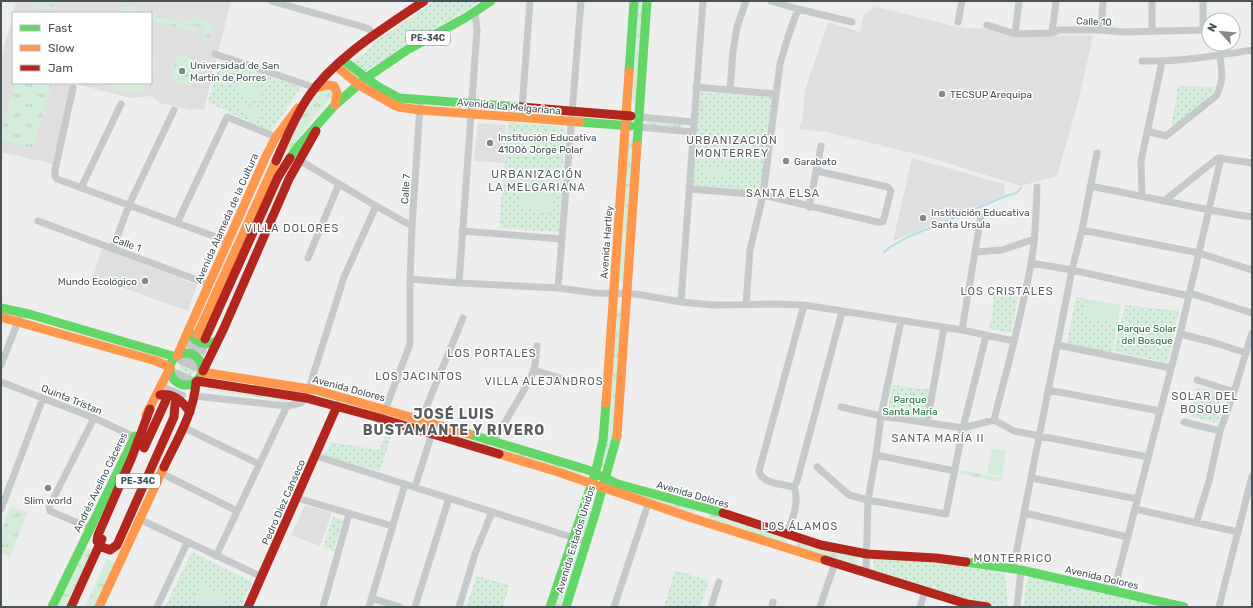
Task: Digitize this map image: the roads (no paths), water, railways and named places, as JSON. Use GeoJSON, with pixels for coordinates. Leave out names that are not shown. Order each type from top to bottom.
{"type":"FeatureCollection","features":[{"type":"Feature","properties":{"kind":"main road","name":"PE-34C"},"geometry":{"type":"LineString","coordinates":[[340,63],[374,36],[424,1]]}},
{"type":"Feature","properties":{"kind":"main road","name":"PE-34C"},"geometry":{"type":"LineString","coordinates":[[366,78],[407,50],[475,12],[491,1]]}},
{"type":"Feature","properties":{"kind":"main road","name":"Avenida Hartley"},"geometry":{"type":"LineString","coordinates":[[591,484],[595,474],[603,440],[634,1]]}},
{"type":"Feature","properties":{"kind":"main road"},"geometry":{"type":"LineString","coordinates":[[606,478],[616,439],[640,117],[647,1]]}},
{"type":"Feature","properties":{"kind":"main road","name":"Avenida La Melgariana"},"geometry":{"type":"LineString","coordinates":[[340,63],[399,98],[420,105]]}},
{"type":"Feature","properties":{"kind":"main road","name":"Avenida La Melgariana"},"geometry":{"type":"LineString","coordinates":[[340,63],[359,85],[398,107],[420,105],[471,109],[572,122],[639,127]]}},
{"type":"Feature","properties":{"kind":"main road","name":"Avenida Alameda de la Cultura"},"geometry":{"type":"LineString","coordinates":[[176,357],[227,241],[276,137],[309,96],[340,63]]}},
{"type":"Feature","properties":{"kind":"main road","name":"Avenida Alameda de la Cultura"},"geometry":{"type":"LineString","coordinates":[[309,96],[292,127],[201,337],[278,177],[296,149],[335,105],[366,78]]}},
{"type":"Feature","properties":{"kind":"main road"},"geometry":{"type":"LineString","coordinates":[[316,88],[326,84],[333,85],[337,96],[335,105]]}},
{"type":"Feature","properties":{"kind":"main road","name":"Avenida La Melgariana"},"geometry":{"type":"LineString","coordinates":[[471,109],[522,109],[640,117]]}},
{"type":"Feature","properties":{"kind":"main road","name":"Avenida Alameda de la Cultura"},"geometry":{"type":"LineString","coordinates":[[202,372],[218,340],[286,186],[322,120]]}},
{"type":"Feature","properties":{"kind":"main road"},"geometry":{"type":"LineString","coordinates":[[1,308],[22,312],[176,357]]}},
{"type":"Feature","properties":{"kind":"main road"},"geometry":{"type":"LineString","coordinates":[[1,317],[156,361],[170,368]]}},
{"type":"Feature","properties":{"kind":"main road"},"geometry":{"type":"LineString","coordinates":[[188,329],[195,340],[200,343],[206,344],[218,340]]}},
{"type":"Feature","properties":{"kind":"main road"},"geometry":{"type":"LineString","coordinates":[[99,607],[183,428],[195,396],[196,382],[202,372],[200,360],[192,354],[181,354],[176,357],[170,368],[173,378],[181,384],[186,385],[196,382]]}},
{"type":"Feature","properties":{"kind":"main road","name":"Andrés Avelino Cáceres"},"geometry":{"type":"LineString","coordinates":[[52,607],[170,368]]}},
{"type":"Feature","properties":{"kind":"main road","name":"Avenida Dolores"},"geometry":{"type":"LineString","coordinates":[[202,372],[310,388],[494,441],[595,474],[618,484],[701,506],[820,545],[867,554],[936,558],[1017,569],[1184,607]]}},
{"type":"Feature","properties":{"kind":"main road","name":"Avenida Dolores"},"geometry":{"type":"LineString","coordinates":[[196,382],[337,406],[382,418],[866,573],[967,604],[987,607]]}},
{"type":"Feature","properties":{"kind":"main road"},"geometry":{"type":"LineString","coordinates":[[156,397],[164,393],[169,394],[185,403],[190,412]]}},
{"type":"Feature","properties":{"kind":"main road","name":"PE-34C"},"geometry":{"type":"LineString","coordinates":[[71,607],[173,401]]}},
{"type":"Feature","properties":{"kind":"main road","name":"PE-34C"},"geometry":{"type":"LineString","coordinates":[[80,607],[173,401]]}},
{"type":"Feature","properties":{"kind":"main road"},"geometry":{"type":"LineString","coordinates":[[150,408],[142,434],[98,535],[98,541],[102,546],[110,550],[117,545],[174,417],[173,401]]}},
{"type":"Feature","properties":{"kind":"main road","name":"Pedro Diez Canseco"},"geometry":{"type":"LineString","coordinates":[[248,607],[337,406]]}},
{"type":"Feature","properties":{"kind":"main road","name":"Avenida Estados Unidos"},"geometry":{"type":"LineString","coordinates":[[566,607],[606,478]]}},
{"type":"Feature","properties":{"kind":"main road","name":"Avenida Estados Unidos"},"geometry":{"type":"LineString","coordinates":[[550,607],[591,484]]}},
{"type":"Feature","properties":{"kind":"main road"},"geometry":{"type":"LineString","coordinates":[[583,508],[589,504],[592,505],[596,511]]}},
{"type":"Feature","properties":{"kind":"main road"},"geometry":{"type":"LineString","coordinates":[[697,520],[701,506]]}},
{"type":"Feature","properties":{"kind":"main road"},"geometry":{"type":"LineString","coordinates":[[787,547],[789,535]]}},
{"type":"Feature","properties":{"kind":"street"},"geometry":{"type":"LineString","coordinates":[[271,1],[369,29],[374,36]]}},
{"type":"Feature","properties":{"kind":"street"},"geometry":{"type":"LineString","coordinates":[[522,109],[530,1]]}},
{"type":"Feature","properties":{"kind":"street"},"geometry":{"type":"LineString","coordinates":[[558,288],[581,1]]}},
{"type":"Feature","properties":{"kind":"street"},"geometry":{"type":"LineString","coordinates":[[681,302],[703,1]]}},
{"type":"Feature","properties":{"kind":"street"},"geometry":{"type":"LineString","coordinates":[[730,90],[733,51],[737,27],[746,1]]}},
{"type":"Feature","properties":{"kind":"street"},"geometry":{"type":"LineString","coordinates":[[771,1],[852,22]]}},
{"type":"Feature","properties":{"kind":"street"},"geometry":{"type":"LineString","coordinates":[[958,22],[962,1]]}},
{"type":"Feature","properties":{"kind":"street"},"geometry":{"type":"LineString","coordinates":[[1015,34],[1019,1]]}},
{"type":"Feature","properties":{"kind":"street"},"geometry":{"type":"LineString","coordinates":[[1052,33],[1056,1]]}},
{"type":"Feature","properties":{"kind":"street"},"geometry":{"type":"LineString","coordinates":[[1101,30],[1103,1]]}},
{"type":"Feature","properties":{"kind":"street"},"geometry":{"type":"LineString","coordinates":[[1152,1],[1152,31]]}},
{"type":"Feature","properties":{"kind":"street","name":"Calle 10"},"geometry":{"type":"LineString","coordinates":[[987,25],[1015,34],[1052,33],[1059,30],[1101,30],[1124,32],[1202,30],[1203,1]]}},
{"type":"Feature","properties":{"kind":"street"},"geometry":{"type":"LineString","coordinates":[[746,304],[750,250],[763,195],[780,64],[798,9]]}},
{"type":"Feature","properties":{"kind":"street"},"geometry":{"type":"LineString","coordinates":[[459,283],[477,30],[475,12]]}},
{"type":"Feature","properties":{"kind":"street"},"geometry":{"type":"LineString","coordinates":[[1142,61],[1162,62],[1220,56],[1252,50]]}},
{"type":"Feature","properties":{"kind":"street"},"geometry":{"type":"LineString","coordinates":[[215,54],[316,88]]}},
{"type":"Feature","properties":{"kind":"street"},"geometry":{"type":"LineString","coordinates":[[1147,131],[1166,136],[1216,96],[1221,87],[1222,78],[1220,56]]}},
{"type":"Feature","properties":{"kind":"street"},"geometry":{"type":"LineString","coordinates":[[1142,195],[1141,161],[1162,62]]}},
{"type":"Feature","properties":{"kind":"street"},"geometry":{"type":"LineString","coordinates":[[696,87],[776,94]]}},
{"type":"Feature","properties":{"kind":"street"},"geometry":{"type":"LineString","coordinates":[[73,88],[54,173],[57,178],[227,241]]}},
{"type":"Feature","properties":{"kind":"street"},"geometry":{"type":"LineString","coordinates":[[81,188],[121,104]]}},
{"type":"Feature","properties":{"kind":"street","name":"Calle 7"},"geometry":{"type":"LineString","coordinates":[[382,418],[410,344],[412,226],[420,105]]}},
{"type":"Feature","properties":{"kind":"street"},"geometry":{"type":"LineString","coordinates":[[113,248],[128,205],[174,110]]}},
{"type":"Feature","properties":{"kind":"street"},"geometry":{"type":"LineString","coordinates":[[176,223],[227,117],[276,137]]}},
{"type":"Feature","properties":{"kind":"street","name":"Avenida La Melgariana"},"geometry":{"type":"LineString","coordinates":[[640,117],[694,122]]}},
{"type":"Feature","properties":{"kind":"street","name":"Avenida La Melgariana"},"geometry":{"type":"LineString","coordinates":[[639,127],[693,132]]}},
{"type":"Feature","properties":{"kind":"street"},"geometry":{"type":"LineString","coordinates":[[809,207],[822,146]]}},
{"type":"Feature","properties":{"kind":"street"},"geometry":{"type":"LineString","coordinates":[[1017,607],[1017,569],[1025,513],[1072,270],[1082,230],[1097,153]]}},
{"type":"Feature","properties":{"kind":"street"},"geometry":{"type":"LineString","coordinates":[[1164,201],[1218,158],[1252,163]]}},
{"type":"Feature","properties":{"kind":"street"},"geometry":{"type":"LineString","coordinates":[[1114,590],[1180,334],[1221,158]]}},
{"type":"Feature","properties":{"kind":"street"},"geometry":{"type":"LineString","coordinates":[[299,160],[412,226]]}},
{"type":"Feature","properties":{"kind":"street"},"geometry":{"type":"LineString","coordinates":[[689,189],[763,195],[809,207],[883,222],[891,191],[888,187],[817,171]]}},
{"type":"Feature","properties":{"kind":"street"},"geometry":{"type":"LineString","coordinates":[[308,258],[339,184]]}},
{"type":"Feature","properties":{"kind":"street"},"geometry":{"type":"LineString","coordinates":[[1090,186],[1142,195],[1209,211],[1252,217]]}},
{"type":"Feature","properties":{"kind":"street"},"geometry":{"type":"LineString","coordinates":[[994,420],[1014,341],[1031,263],[1038,187]]}},
{"type":"Feature","properties":{"kind":"street"},"geometry":{"type":"LineString","coordinates":[[195,396],[287,406],[304,401],[310,388],[344,277],[376,206]]}},
{"type":"Feature","properties":{"kind":"street"},"geometry":{"type":"LineString","coordinates":[[962,330],[981,216]]}},
{"type":"Feature","properties":{"kind":"street","name":"Calle 1"},"geometry":{"type":"LineString","coordinates":[[38,221],[208,284]]}},
{"type":"Feature","properties":{"kind":"street"},"geometry":{"type":"LineString","coordinates":[[1082,230],[1199,253],[1252,270]]}},
{"type":"Feature","properties":{"kind":"street"},"geometry":{"type":"LineString","coordinates":[[462,231],[562,239]]}},
{"type":"Feature","properties":{"kind":"street"},"geometry":{"type":"LineString","coordinates":[[976,252],[1002,250],[1034,239]]}},
{"type":"Feature","properties":{"kind":"street"},"geometry":{"type":"LineString","coordinates":[[1031,263],[1189,294],[1252,313]]}},
{"type":"Feature","properties":{"kind":"street"},"geometry":{"type":"LineString","coordinates":[[410,279],[558,288],[595,293],[636,294],[681,302],[713,305],[804,305],[962,330],[1014,341]]}},
{"type":"Feature","properties":{"kind":"street"},"geometry":{"type":"LineString","coordinates":[[794,487],[764,480],[760,476],[759,471],[804,305]]}},
{"type":"Feature","properties":{"kind":"street"},"geometry":{"type":"LineString","coordinates":[[1,365],[22,312]]}},
{"type":"Feature","properties":{"kind":"street"},"geometry":{"type":"LineString","coordinates":[[789,535],[796,505],[796,493],[794,487],[797,481],[842,312]]}},
{"type":"Feature","properties":{"kind":"street"},"geometry":{"type":"LineString","coordinates":[[421,420],[463,318]]}},
{"type":"Feature","properties":{"kind":"street"},"geometry":{"type":"LineString","coordinates":[[866,573],[868,500],[881,416],[901,321]]}},
{"type":"Feature","properties":{"kind":"street"},"geometry":{"type":"LineString","coordinates":[[926,423],[944,328]]}},
{"type":"Feature","properties":{"kind":"street"},"geometry":{"type":"LineString","coordinates":[[1196,523],[1209,481],[1220,432],[1252,333]]}},
{"type":"Feature","properties":{"kind":"street"},"geometry":{"type":"LineString","coordinates":[[1180,334],[1246,353]]}},
{"type":"Feature","properties":{"kind":"street"},"geometry":{"type":"LineString","coordinates":[[817,466],[849,495],[868,500],[946,514],[963,428],[986,336]]}},
{"type":"Feature","properties":{"kind":"street"},"geometry":{"type":"LineString","coordinates":[[1057,345],[1171,368]]}},
{"type":"Feature","properties":{"kind":"street"},"geometry":{"type":"LineString","coordinates":[[494,441],[532,378],[537,346]]}},
{"type":"Feature","properties":{"kind":"street"},"geometry":{"type":"LineString","coordinates":[[534,370],[575,383]]}},
{"type":"Feature","properties":{"kind":"street"},"geometry":{"type":"LineString","coordinates":[[1196,380],[1234,392]]}},
{"type":"Feature","properties":{"kind":"street","name":"Quinta Tristan"},"geometry":{"type":"LineString","coordinates":[[1,382],[94,418],[135,437]]}},
{"type":"Feature","properties":{"kind":"street"},"geometry":{"type":"LineString","coordinates":[[1048,390],[1160,411]]}},
{"type":"Feature","properties":{"kind":"street"},"geometry":{"type":"LineString","coordinates":[[1,509],[43,398]]}},
{"type":"Feature","properties":{"kind":"street"},"geometry":{"type":"LineString","coordinates":[[216,556],[287,406]]}},
{"type":"Feature","properties":{"kind":"street"},"geometry":{"type":"LineString","coordinates":[[841,407],[881,416],[963,428],[994,420],[1014,431],[1148,457]]}},
{"type":"Feature","properties":{"kind":"street"},"geometry":{"type":"LineString","coordinates":[[90,528],[50,511],[49,507],[94,418]]}},
{"type":"Feature","properties":{"kind":"street"},"geometry":{"type":"LineString","coordinates":[[1184,422],[1220,432]]}},
{"type":"Feature","properties":{"kind":"street"},"geometry":{"type":"LineString","coordinates":[[183,428],[259,464]]}},
{"type":"Feature","properties":{"kind":"street"},"geometry":{"type":"LineString","coordinates":[[415,487],[432,433]]}},
{"type":"Feature","properties":{"kind":"street"},"geometry":{"type":"LineString","coordinates":[[876,455],[955,471]]}},
{"type":"Feature","properties":{"kind":"street"},"geometry":{"type":"LineString","coordinates":[[316,456],[587,542]]}},
{"type":"Feature","properties":{"kind":"street"},"geometry":{"type":"LineString","coordinates":[[161,473],[236,511]]}},
{"type":"Feature","properties":{"kind":"street"},"geometry":{"type":"LineString","coordinates":[[1219,607],[1252,476]]}},
{"type":"Feature","properties":{"kind":"street"},"geometry":{"type":"LineString","coordinates":[[1032,478],[1137,499]]}},
{"type":"Feature","properties":{"kind":"street"},"geometry":{"type":"LineString","coordinates":[[369,607],[405,484]]}},
{"type":"Feature","properties":{"kind":"street"},"geometry":{"type":"LineString","coordinates":[[297,498],[392,526]]}},
{"type":"Feature","properties":{"kind":"street"},"geometry":{"type":"LineString","coordinates":[[415,607],[449,498]]}},
{"type":"Feature","properties":{"kind":"street"},"geometry":{"type":"LineString","coordinates":[[614,607],[648,504]]}},
{"type":"Feature","properties":{"kind":"street"},"geometry":{"type":"LineString","coordinates":[[1135,509],[1238,532]]}},
{"type":"Feature","properties":{"kind":"street"},"geometry":{"type":"LineString","coordinates":[[459,607],[475,554],[492,512]]}},
{"type":"Feature","properties":{"kind":"street"},"geometry":{"type":"LineString","coordinates":[[1025,513],[1128,536]]}},
{"type":"Feature","properties":{"kind":"street"},"geometry":{"type":"LineString","coordinates":[[323,607],[349,514]]}},
{"type":"Feature","properties":{"kind":"street"},"geometry":{"type":"LineString","coordinates":[[139,519],[187,543],[262,577]]}},
{"type":"Feature","properties":{"kind":"street"},"geometry":{"type":"LineString","coordinates":[[157,607],[187,543]]}},
{"type":"Feature","properties":{"kind":"street"},"geometry":{"type":"LineString","coordinates":[[820,607],[835,563]]}},
{"type":"Feature","properties":{"kind":"street"},"geometry":{"type":"LineString","coordinates":[[711,607],[719,582]]}},
{"type":"Feature","properties":{"kind":"street"},"geometry":{"type":"LineString","coordinates":[[920,607],[924,591]]}},
{"type":"Feature","properties":{"kind":"street"},"geometry":{"type":"LineString","coordinates":[[372,598],[400,607]]}},
{"type":"Feature","properties":{"kind":"waterway"},"geometry":{"type":"LineString","coordinates":[[884,252],[908,237],[1016,193],[1021,188]]}},
{"type":"Feature","properties":{"kind":"tunnel"},"geometry":{"type":"LineString","coordinates":[[167,398],[197,335]]}},
{"type":"Feature","properties":{"kind":"tunnel"},"geometry":{"type":"LineString","coordinates":[[176,402],[205,339]]}},
{"type":"Feature","properties":{"kind":"place","name":"Universidad de San Martín de Porres"},"geometry":{"type":"Point","coordinates":[182,71]}},
{"type":"Feature","properties":{"kind":"place","name":"TECSUP Arequipa"},"geometry":{"type":"Point","coordinates":[942,94]}},
{"type":"Feature","properties":{"kind":"place","name":"Institución Educativa 41006 Jorge Polar"},"geometry":{"type":"Point","coordinates":[490,143]}},
{"type":"Feature","properties":{"kind":"place","name":"Garabato"},"geometry":{"type":"Point","coordinates":[786,161]}},
{"type":"Feature","properties":{"kind":"place","name":"Institución Educativa Santa Ursula"},"geometry":{"type":"Point","coordinates":[923,218]}},
{"type":"Feature","properties":{"kind":"place","name":"Mundo Ecológico"},"geometry":{"type":"Point","coordinates":[145,281]}},
{"type":"Feature","properties":{"kind":"place","name":"Slim world"},"geometry":{"type":"Point","coordinates":[48,488]}},
{"type":"Feature","properties":{"kind":"district","name":"URBANIZACIÓN MONTERREY"},"geometry":{"type":"Point","coordinates":[732,146]}},
{"type":"Feature","properties":{"kind":"district","name":"URBANIZACIÓN LA MELGARIANA"},"geometry":{"type":"Point","coordinates":[537,180]}},
{"type":"Feature","properties":{"kind":"district","name":"SANTA ELSA"},"geometry":{"type":"Point","coordinates":[783,193]}},
{"type":"Feature","properties":{"kind":"district","name":"VILLA DOLORES"},"geometry":{"type":"Point","coordinates":[292,228]}},
{"type":"Feature","properties":{"kind":"district","name":"LOS CRISTALES"},"geometry":{"type":"Point","coordinates":[1007,291]}},
{"type":"Feature","properties":{"kind":"district","name":"LOS PORTALES"},"geometry":{"type":"Point","coordinates":[492,353]}},
{"type":"Feature","properties":{"kind":"district","name":"LOS JACINTOS"},"geometry":{"type":"Point","coordinates":[419,376]}},
{"type":"Feature","properties":{"kind":"district","name":"VILLA ALEJANDROS"},"geometry":{"type":"Point","coordinates":[544,381]}},
{"type":"Feature","properties":{"kind":"district","name":"SOLAR DEL BOSQUE"},"geometry":{"type":"Point","coordinates":[1205,402]}},
{"type":"Feature","properties":{"kind":"district","name":"JOSÉ LUIS BUSTAMANTE Y RIVERO"},"geometry":{"type":"Point","coordinates":[454,422]}},
{"type":"Feature","properties":{"kind":"district","name":"SANTA MARÍA II"},"geometry":{"type":"Point","coordinates":[938,438]}},
{"type":"Feature","properties":{"kind":"district","name":"LOS ÁLAMOS"},"geometry":{"type":"Point","coordinates":[800,526]}},
{"type":"Feature","properties":{"kind":"district","name":"MONTERRICO"},"geometry":{"type":"Point","coordinates":[1013,558]}},
{"type":"Feature","properties":{"kind":"park label","name":"Parque Solar del Bosque"},"geometry":{"type":"Point","coordinates":[1147,334]}},
{"type":"Feature","properties":{"kind":"park label","name":"Parque Santa Maria"},"geometry":{"type":"Point","coordinates":[910,404]}}]}
